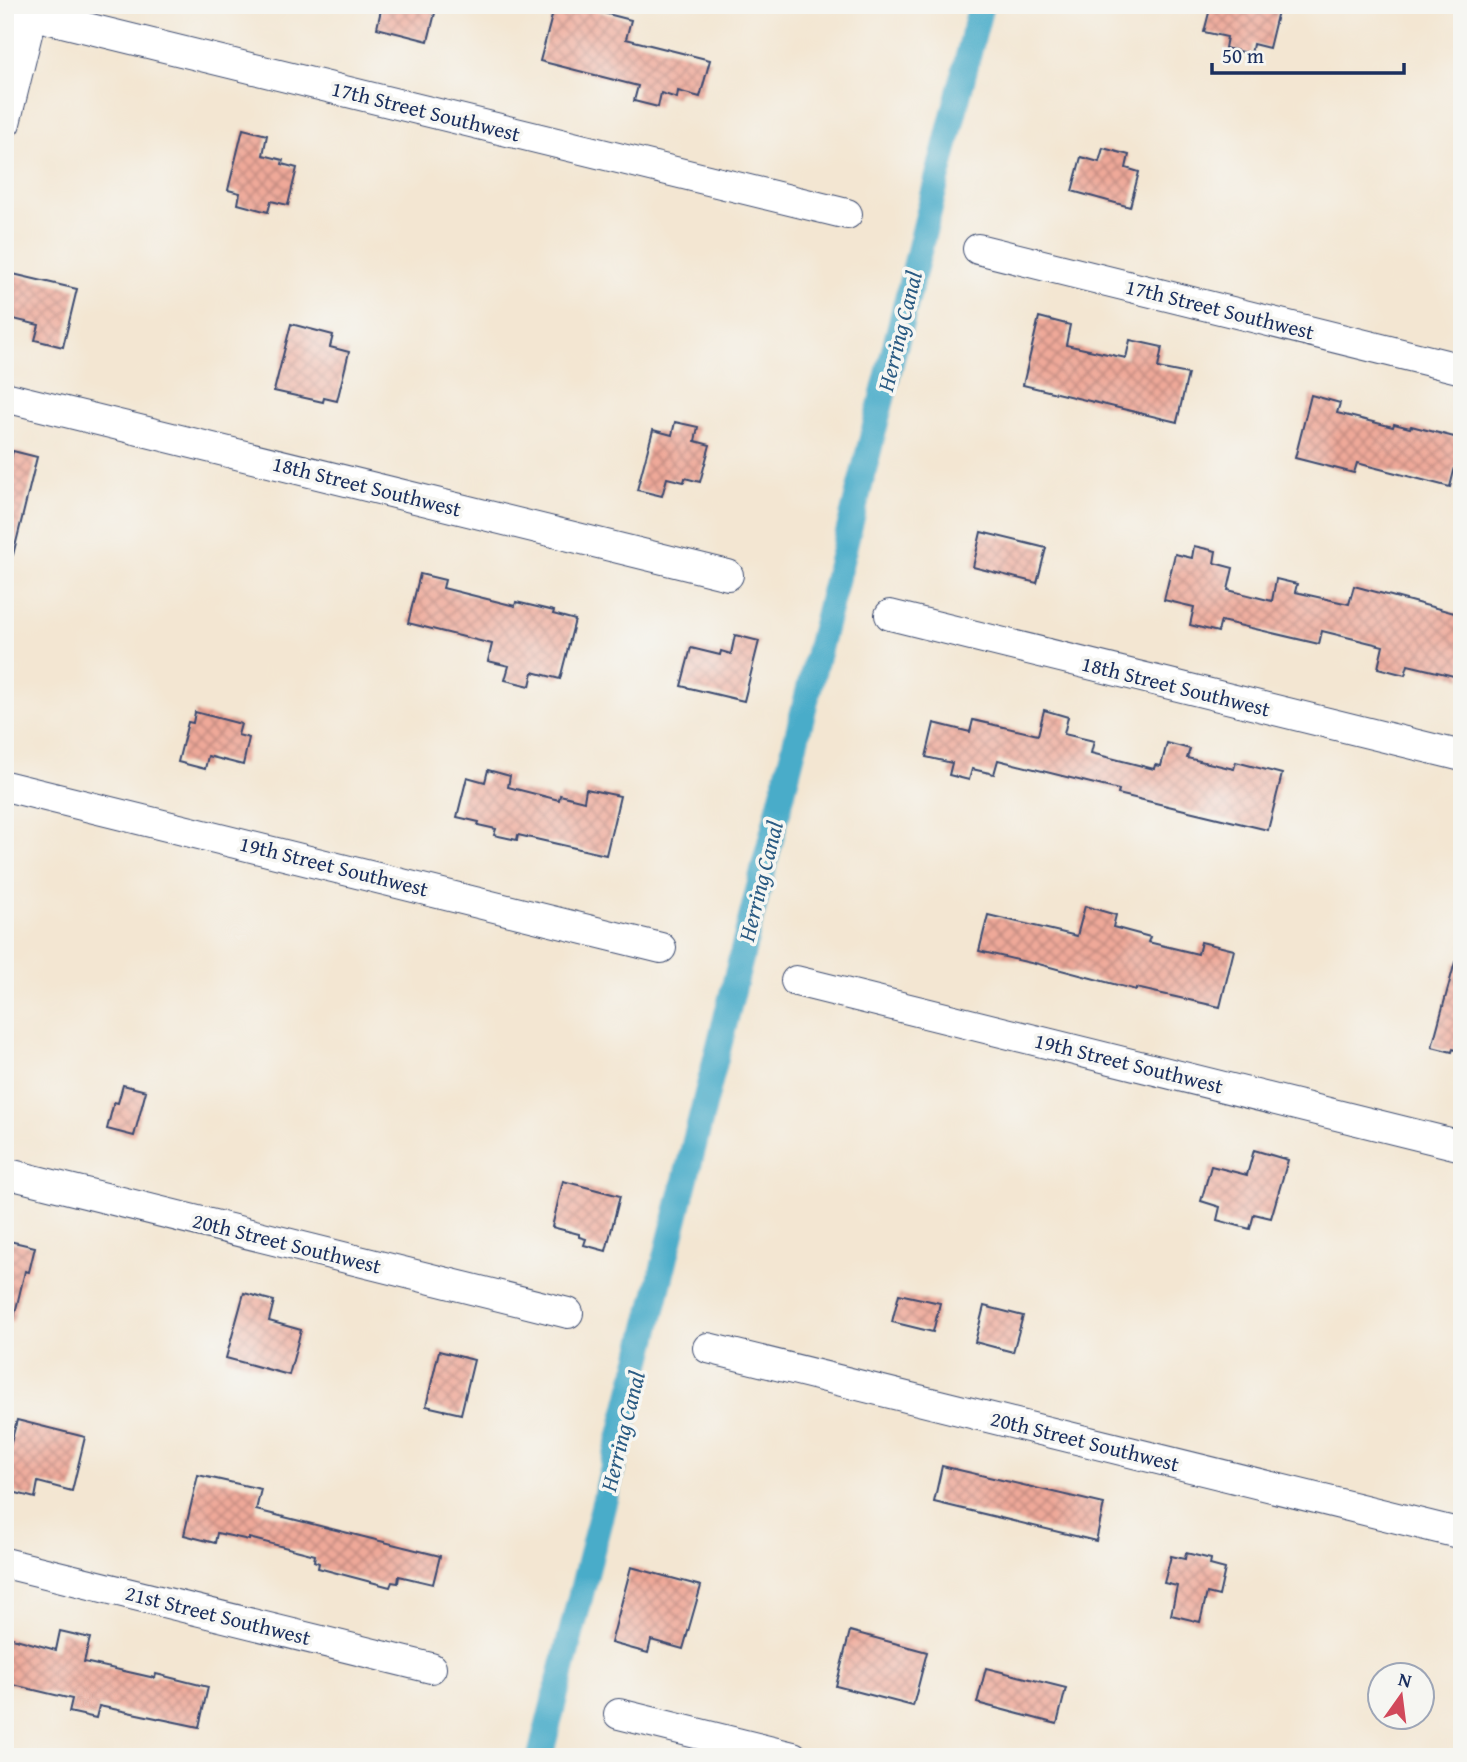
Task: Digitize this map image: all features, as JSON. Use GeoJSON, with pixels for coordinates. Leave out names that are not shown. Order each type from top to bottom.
{"type":"FeatureCollection","features":[{"type":"Feature","properties":{"kind":"street"},"geometry":{"type":"LineString","coordinates":[[5,123],[24,9]]}},
{"type":"Feature","properties":{"kind":"street","name":"17th Street Southwest"},"geometry":{"type":"LineString","coordinates":[[24,9],[847,214]]}},
{"type":"Feature","properties":{"kind":"street","name":"17th Street Southwest"},"geometry":{"type":"LineString","coordinates":[[978,249],[1462,369]]}},
{"type":"Feature","properties":{"kind":"street","name":"18th Street Southwest"},"geometry":{"type":"LineString","coordinates":[[5,397],[728,575]]}},
{"type":"Feature","properties":{"kind":"street","name":"18th Street Southwest"},"geometry":{"type":"LineString","coordinates":[[890,615],[1462,756]]}},
{"type":"Feature","properties":{"kind":"street","name":"19th Street Southwest"},"geometry":{"type":"LineString","coordinates":[[5,786],[662,948]]}},
{"type":"Feature","properties":{"kind":"street","name":"19th Street Southwest"},"geometry":{"type":"LineString","coordinates":[[796,981],[1462,1146]]}},
{"type":"Feature","properties":{"kind":"street","name":"20th Street Southwest"},"geometry":{"type":"LineString","coordinates":[[5,1173],[568,1313]]}},
{"type":"Feature","properties":{"kind":"street","name":"20th Street Southwest"},"geometry":{"type":"LineString","coordinates":[[708,1348],[1462,1534]]}},
{"type":"Feature","properties":{"kind":"street","name":"21st Street Southwest"},"geometry":{"type":"LineString","coordinates":[[5,1563],[431,1668]]}},
{"type":"Feature","properties":{"kind":"street"},"geometry":{"type":"LineString","coordinates":[[619,1714],[793,1757]]}},
{"type":"Feature","properties":{"kind":"building"},"geometry":{"type":"Polygon","coordinates":[[[382,5],[437,5],[428,41],[377,28],[382,5]]]}},
{"type":"Feature","properties":{"kind":"building"},"geometry":{"type":"Polygon","coordinates":[[[555,5],[573,5],[631,20],[626,39],[710,60],[700,97],[678,91],[677,98],[661,93],[658,107],[634,101],[638,86],[540,61],[555,5]]]}},
{"type":"Feature","properties":{"kind":"building"},"geometry":{"type":"Polygon","coordinates":[[[1211,5],[1252,5],[1278,11],[1269,48],[1253,44],[1251,54],[1225,48],[1227,37],[1204,32],[1211,5]]]}},
{"type":"Feature","properties":{"kind":"building"},"geometry":{"type":"Polygon","coordinates":[[[243,129],[267,135],[263,155],[283,160],[282,164],[297,168],[288,205],[271,201],[268,212],[238,204],[240,193],[228,190],[243,129]]]}},
{"type":"Feature","properties":{"kind":"building"},"geometry":{"type":"Polygon","coordinates":[[[1103,148],[1129,155],[1126,168],[1139,172],[1130,207],[1072,191],[1081,157],[1099,162],[1103,148]]]}},
{"type":"Feature","properties":{"kind":"building"},"geometry":{"type":"Polygon","coordinates":[[[13,274],[77,289],[63,347],[35,340],[39,325],[5,317],[13,274]]]}},
{"type":"Feature","properties":{"kind":"building"},"geometry":{"type":"Polygon","coordinates":[[[1039,317],[1070,325],[1066,345],[1126,358],[1130,340],[1162,347],[1158,368],[1188,374],[1177,422],[1023,385],[1039,317]]]}},
{"type":"Feature","properties":{"kind":"building"},"geometry":{"type":"Polygon","coordinates":[[[291,324],[333,335],[330,347],[349,352],[337,401],[324,398],[323,402],[274,391],[291,324]]]}},
{"type":"Feature","properties":{"kind":"building"},"geometry":{"type":"Polygon","coordinates":[[[1311,395],[1340,403],[1337,413],[1393,427],[1394,424],[1410,428],[1411,426],[1462,439],[1450,487],[1357,463],[1354,473],[1295,458],[1311,395]]]}},
{"type":"Feature","properties":{"kind":"building"},"geometry":{"type":"Polygon","coordinates":[[[675,422],[698,427],[695,441],[710,445],[700,482],[685,478],[684,482],[667,478],[662,496],[637,490],[653,430],[672,435],[675,422]]]}},
{"type":"Feature","properties":{"kind":"building"},"geometry":{"type":"Polygon","coordinates":[[[13,451],[37,457],[13,555],[5,554],[5,465],[9,466],[13,451]]]}},
{"type":"Feature","properties":{"kind":"building"},"geometry":{"type":"Polygon","coordinates":[[[981,532],[1046,548],[1037,583],[973,567],[981,532]]]}},
{"type":"Feature","properties":{"kind":"building"},"geometry":{"type":"Polygon","coordinates":[[[1194,546],[1216,551],[1214,563],[1233,568],[1228,590],[1272,601],[1276,579],[1297,584],[1295,592],[1349,604],[1354,586],[1462,615],[1462,678],[1408,665],[1405,675],[1378,668],[1383,646],[1322,631],[1319,644],[1221,621],[1218,632],[1190,625],[1194,607],[1164,600],[1175,554],[1192,558],[1194,546]]]}},
{"type":"Feature","properties":{"kind":"building"},"geometry":{"type":"Polygon","coordinates":[[[420,574],[445,580],[443,588],[515,606],[516,602],[554,611],[553,614],[575,620],[560,679],[533,672],[530,686],[505,680],[509,666],[488,661],[492,644],[408,623],[420,574]]]}},
{"type":"Feature","properties":{"kind":"building"},"geometry":{"type":"Polygon","coordinates":[[[735,635],[759,641],[744,701],[681,686],[691,648],[720,655],[721,651],[731,654],[735,635]]]}},
{"type":"Feature","properties":{"kind":"building"},"geometry":{"type":"Polygon","coordinates":[[[1044,710],[1068,717],[1064,734],[1094,741],[1091,753],[1154,769],[1155,765],[1161,766],[1167,743],[1190,749],[1187,758],[1234,769],[1236,762],[1282,774],[1268,830],[1118,794],[1119,790],[998,760],[994,774],[972,769],[969,780],[949,775],[952,763],[926,757],[934,723],[970,732],[973,720],[1038,735],[1044,710]]]}},
{"type":"Feature","properties":{"kind":"building"},"geometry":{"type":"Polygon","coordinates":[[[195,712],[241,724],[238,735],[249,738],[243,765],[208,756],[205,769],[178,762],[188,722],[193,723],[195,712]]]}},
{"type":"Feature","properties":{"kind":"building"},"geometry":{"type":"Polygon","coordinates":[[[488,770],[510,776],[508,787],[559,800],[560,795],[584,801],[586,789],[620,796],[606,855],[518,835],[517,840],[494,835],[496,829],[457,817],[467,777],[485,782],[488,770]]]}},
{"type":"Feature","properties":{"kind":"building"},"geometry":{"type":"Polygon","coordinates":[[[1085,906],[1116,915],[1113,927],[1150,937],[1148,942],[1198,954],[1201,942],[1234,950],[1220,1007],[1136,990],[979,951],[988,915],[1077,936],[1085,906]]]}},
{"type":"Feature","properties":{"kind":"building"},"geometry":{"type":"Polygon","coordinates":[[[1455,962],[1462,963],[1462,1052],[1432,1047],[1455,962]]]}},
{"type":"Feature","properties":{"kind":"building"},"geometry":{"type":"Polygon","coordinates":[[[123,1085],[146,1091],[134,1136],[107,1129],[114,1102],[118,1103],[123,1085]]]}},
{"type":"Feature","properties":{"kind":"building"},"geometry":{"type":"Polygon","coordinates":[[[1254,1150],[1288,1160],[1271,1218],[1254,1214],[1250,1229],[1217,1220],[1220,1207],[1201,1201],[1211,1166],[1247,1175],[1254,1150]]]}},
{"type":"Feature","properties":{"kind":"building"},"geometry":{"type":"Polygon","coordinates":[[[563,1181],[620,1196],[606,1251],[584,1245],[586,1239],[579,1237],[579,1234],[552,1227],[563,1181]]]}},
{"type":"Feature","properties":{"kind":"building"},"geometry":{"type":"Polygon","coordinates":[[[5,1240],[35,1247],[29,1272],[25,1271],[13,1322],[5,1321],[5,1240]]]}},
{"type":"Feature","properties":{"kind":"building"},"geometry":{"type":"Polygon","coordinates":[[[244,1293],[274,1301],[269,1321],[301,1330],[289,1375],[226,1358],[244,1293]]]}},
{"type":"Feature","properties":{"kind":"building"},"geometry":{"type":"Polygon","coordinates":[[[899,1294],[940,1303],[933,1332],[892,1322],[899,1294]]]}},
{"type":"Feature","properties":{"kind":"building"},"geometry":{"type":"Polygon","coordinates":[[[984,1306],[1023,1316],[1013,1352],[975,1342],[984,1306]]]}},
{"type":"Feature","properties":{"kind":"building"},"geometry":{"type":"Polygon","coordinates":[[[439,1351],[474,1360],[461,1414],[426,1406],[439,1351]]]}},
{"type":"Feature","properties":{"kind":"building"},"geometry":{"type":"Polygon","coordinates":[[[17,1420],[85,1437],[72,1491],[38,1482],[35,1498],[5,1490],[5,1465],[17,1420]]]}},
{"type":"Feature","properties":{"kind":"building"},"geometry":{"type":"Polygon","coordinates":[[[942,1466],[1104,1504],[1096,1541],[934,1502],[942,1466]]]}},
{"type":"Feature","properties":{"kind":"building"},"geometry":{"type":"Polygon","coordinates":[[[198,1475],[261,1489],[256,1510],[440,1556],[433,1584],[399,1576],[398,1583],[392,1582],[390,1587],[318,1568],[319,1563],[314,1561],[315,1555],[249,1538],[217,1533],[215,1543],[184,1535],[198,1475]]]}},
{"type":"Feature","properties":{"kind":"building"},"geometry":{"type":"Polygon","coordinates":[[[1186,1553],[1211,1559],[1210,1565],[1225,1569],[1219,1596],[1207,1593],[1200,1622],[1171,1615],[1177,1586],[1164,1583],[1171,1556],[1185,1559],[1186,1553]]]}},
{"type":"Feature","properties":{"kind":"building"},"geometry":{"type":"Polygon","coordinates":[[[631,1567],[701,1586],[683,1649],[651,1640],[648,1653],[611,1643],[631,1567]]]}},
{"type":"Feature","properties":{"kind":"building"},"geometry":{"type":"Polygon","coordinates":[[[60,1631],[90,1638],[84,1662],[155,1678],[156,1674],[208,1687],[199,1727],[99,1706],[96,1718],[69,1712],[72,1699],[5,1683],[5,1636],[56,1650],[60,1631]]]}},
{"type":"Feature","properties":{"kind":"building"},"geometry":{"type":"Polygon","coordinates":[[[850,1631],[927,1652],[913,1706],[836,1686],[850,1631]]]}},
{"type":"Feature","properties":{"kind":"building"},"geometry":{"type":"Polygon","coordinates":[[[986,1668],[1066,1688],[1057,1724],[977,1703],[986,1668]]]}},
{"type":"Feature","properties":{"kind":"waterway","name":"Herring Canal"},"geometry":{"type":"LineString","coordinates":[[540,1757],[981,5]]}}]}
